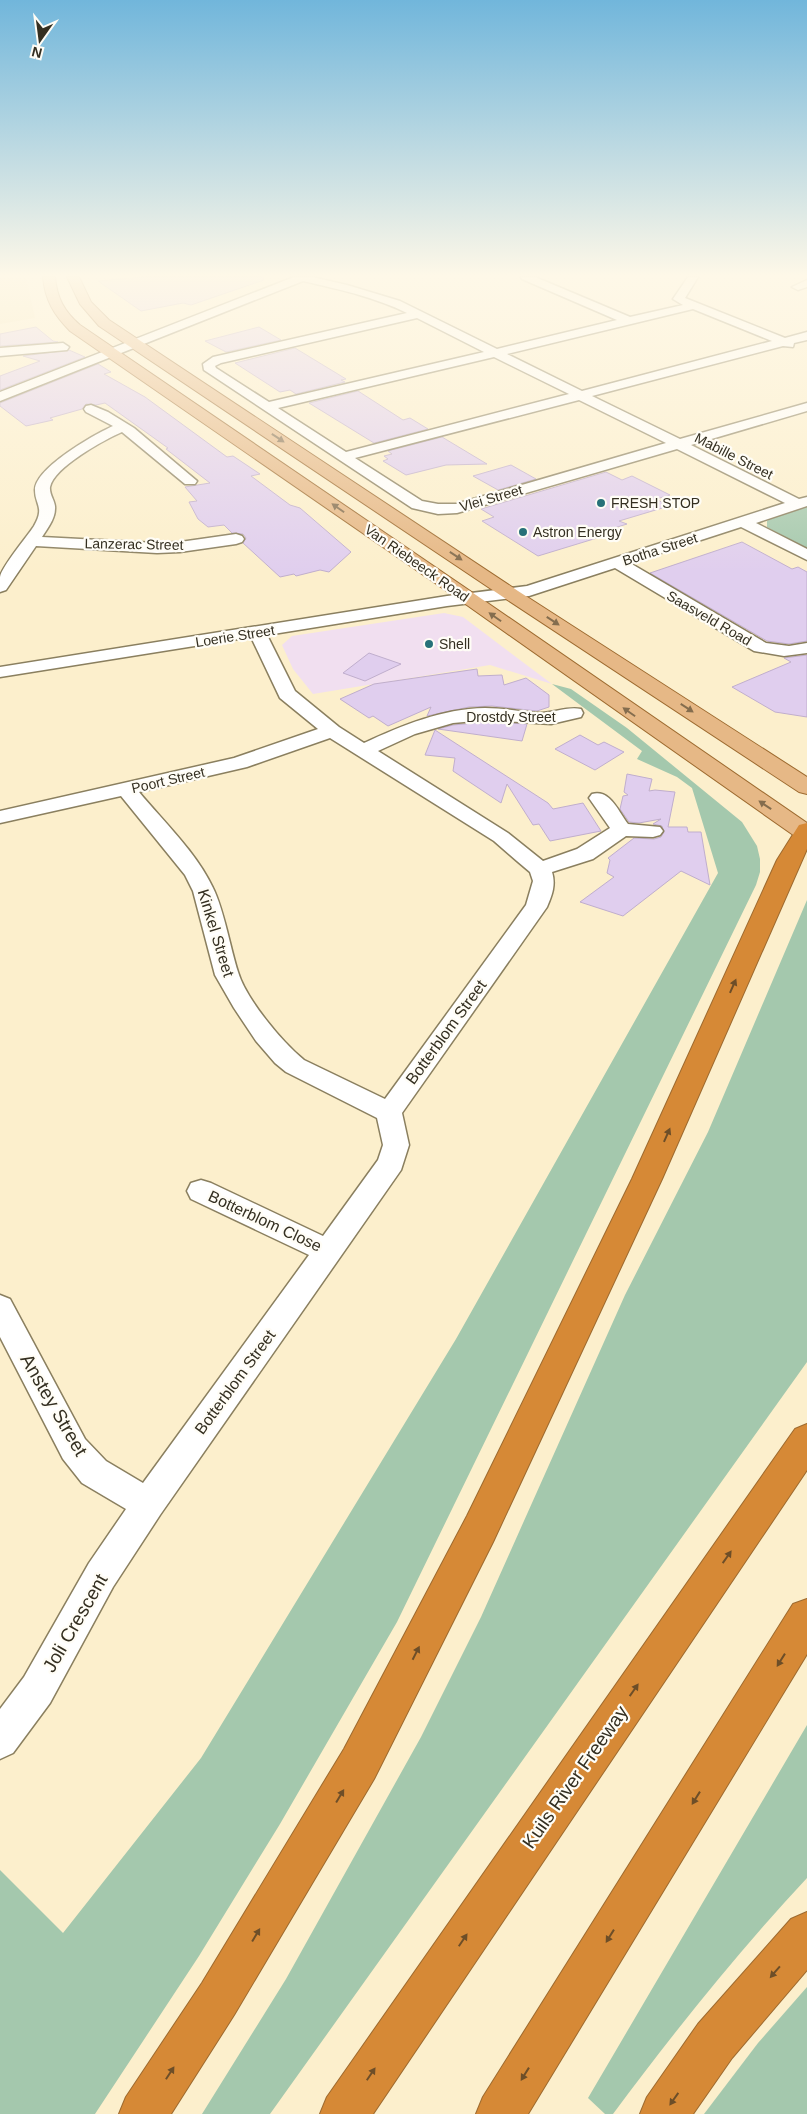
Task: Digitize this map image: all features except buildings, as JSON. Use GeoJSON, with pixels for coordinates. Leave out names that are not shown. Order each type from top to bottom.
{"type":"FeatureCollection","features":[{"type":"Feature","properties":{"kind":"highway"},"geometry":{"type":"LineString","coordinates":[[143,2114],[218,1999],[368,1747],[480,1529],[549,1386],[647,1179],[785,869],[806,833]]}},
{"type":"Feature","properties":{"kind":"highway","name":"Kuils River Freeway"},"geometry":{"type":"LineString","coordinates":[[344,2114],[807,1440]]}},
{"type":"Feature","properties":{"kind":"highway"},"geometry":{"type":"LineString","coordinates":[[500,2114],[807,1618]]}},
{"type":"Feature","properties":{"kind":"highway"},"geometry":{"type":"LineString","coordinates":[[664,2114],[714,2041],[807,1935]]}},
{"type":"Feature","properties":{"kind":"main road","name":"Van Riebeeck Road"},"geometry":{"type":"LineString","coordinates":[[146,376],[806,833]]}},
{"type":"Feature","properties":{"kind":"main road"},"geometry":{"type":"LineString","coordinates":[[164,376],[180,393],[184,401]]}},
{"type":"Feature","properties":{"kind":"main road","name":"Van Riebeeck Road"},"geometry":{"type":"LineString","coordinates":[[183,376],[512,595],[807,787]]}},
{"type":"Feature","properties":{"kind":"street"},"geometry":{"type":"LineString","coordinates":[[0,397],[54,376]]}},
{"type":"Feature","properties":{"kind":"street","name":"Vlei Street"},"geometry":{"type":"LineString","coordinates":[[219,376],[417,505],[430,509],[457,508],[807,407]]}},
{"type":"Feature","properties":{"kind":"street"},"geometry":{"type":"LineString","coordinates":[[266,407],[397,376]]}},
{"type":"Feature","properties":{"kind":"street","name":"Mabille Street"},"geometry":{"type":"LineString","coordinates":[[542,376],[678,444],[802,503]]}},
{"type":"Feature","properties":{"kind":"street"},"geometry":{"type":"LineString","coordinates":[[344,457],[655,376]]}},
{"type":"Feature","properties":{"kind":"street"},"geometry":{"type":"LineString","coordinates":[[91,409],[104,413],[190,481]]}},
{"type":"Feature","properties":{"kind":"street"},"geometry":{"type":"LineString","coordinates":[[0,587],[32,541],[47,515],[48,508],[42,490],[49,474],[62,463],[113,430],[123,427]]}},
{"type":"Feature","properties":{"kind":"street","name":"Botha Street"},"geometry":{"type":"LineString","coordinates":[[470,599],[512,595],[618,563],[802,503]]}},
{"type":"Feature","properties":{"kind":"street"},"geometry":{"type":"LineString","coordinates":[[743,522],[807,555]]}},
{"type":"Feature","properties":{"kind":"street","name":"Lanzerac Street"},"geometry":{"type":"LineString","coordinates":[[32,541],[157,548],[180,547],[236,539]]}},
{"type":"Feature","properties":{"kind":"street","name":"Saasveld Road"},"geometry":{"type":"LineString","coordinates":[[618,563],[760,648],[780,651],[807,648]]}},
{"type":"Feature","properties":{"kind":"street","name":"Loerie Street"},"geometry":{"type":"LineString","coordinates":[[0,672],[258,633],[447,601],[470,599]]}},
{"type":"Feature","properties":{"kind":"street"},"geometry":{"type":"LineString","coordinates":[[258,633],[287,694],[332,731],[501,837],[540,870],[585,854],[622,830],[653,831]]}},
{"type":"Feature","properties":{"kind":"street","name":"Drostdy Street"},"geometry":{"type":"LineString","coordinates":[[365,750],[426,723],[450,717],[486,714],[551,719],[574,713]]}},
{"type":"Feature","properties":{"kind":"street","name":"Poort Street"},"geometry":{"type":"LineString","coordinates":[[0,817],[240,763],[332,731]]}},
{"type":"Feature","properties":{"kind":"street","name":"Kinkel Street"},"geometry":{"type":"LineString","coordinates":[[126,790],[200,881],[227,975],[242,1002],[265,1035],[284,1057],[295,1066],[389,1112]]}},
{"type":"Feature","properties":{"kind":"street"},"geometry":{"type":"LineString","coordinates":[[600,798],[622,830]]}},
{"type":"Feature","properties":{"kind":"street","name":"Botterblom Street"},"geometry":{"type":"LineString","coordinates":[[148,1504],[391,1163],[396,1145],[389,1112],[536,907],[541,896],[544,881],[540,870]]}},
{"type":"Feature","properties":{"kind":"street","name":"Botterblom Close"},"geometry":{"type":"LineString","coordinates":[[202,1191],[328,1251]]}},
{"type":"Feature","properties":{"kind":"street","name":"Anstey Street"},"geometry":{"type":"LineString","coordinates":[[0,1308],[74,1449],[94,1472],[148,1504]]}},
{"type":"Feature","properties":{"kind":"street","name":"Joli Crescent"},"geometry":{"type":"LineString","coordinates":[[0,1740],[37,1690],[101,1575],[148,1504]]}},
{"type":"Feature","properties":{"kind":"shaded area"},"geometry":{"type":"Polygon","coordinates":[[[444,613],[463,617],[552,684],[490,665],[313,694],[293,669],[282,645],[292,636],[444,613]]]}},
{"type":"Feature","properties":{"kind":"green space"},"geometry":{"type":"Polygon","coordinates":[[[807,506],[807,550],[767,527],[767,521],[772,518],[807,506]]]}},
{"type":"Feature","properties":{"kind":"green space"},"geometry":{"type":"Polygon","coordinates":[[[552,684],[571,689],[627,728],[742,822],[757,846],[760,859],[760,872],[756,885],[397,1622],[280,1824],[199,1956],[95,2114],[0,2114],[0,1870],[63,1933],[201,1758],[456,1339],[718,873],[692,788],[677,777],[637,759],[642,751],[552,684]]]}},
{"type":"Feature","properties":{"kind":"green space"},"geometry":{"type":"Polygon","coordinates":[[[807,900],[807,1362],[270,2114],[202,2114],[286,1979],[421,1737],[481,1617],[625,1295],[708,1132],[807,900]]]}},
{"type":"Feature","properties":{"kind":"green space"},"geometry":{"type":"Polygon","coordinates":[[[807,1725],[807,1878],[707,1993],[613,2114],[605,2114],[588,2098],[807,1725]]]}},
{"type":"Feature","properties":{"kind":"green space"},"geometry":{"type":"Polygon","coordinates":[[[807,1987],[807,2114],[704,2114],[758,2043],[807,1987]]]}},
{"type":"Feature","properties":{"kind":"place","name":"FRESH STOP"},"geometry":{"type":"Point","coordinates":[601,503]}},
{"type":"Feature","properties":{"kind":"place","name":"Astron Energy"},"geometry":{"type":"Point","coordinates":[523,532]}},
{"type":"Feature","properties":{"kind":"place","name":"Shell"},"geometry":{"type":"Point","coordinates":[429,644]}}]}
